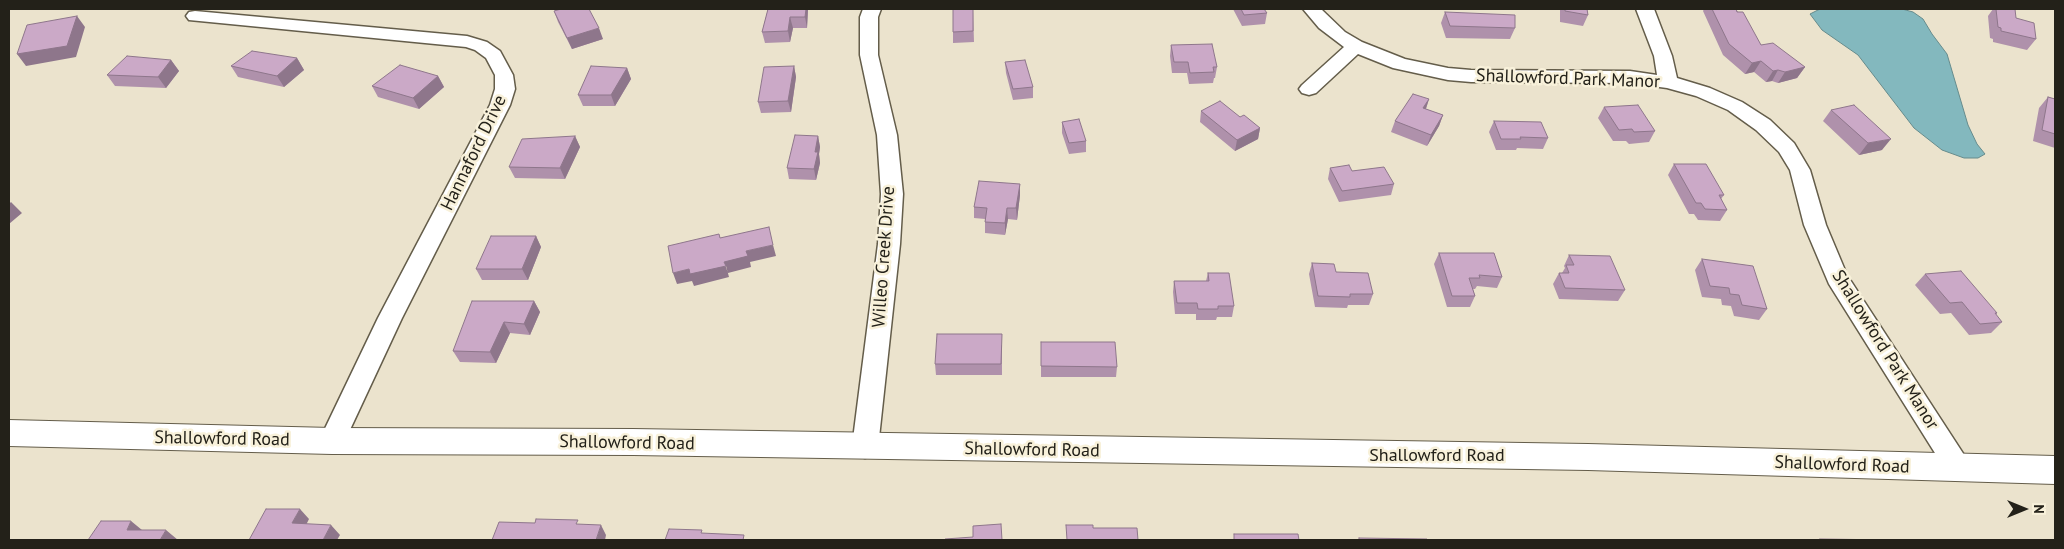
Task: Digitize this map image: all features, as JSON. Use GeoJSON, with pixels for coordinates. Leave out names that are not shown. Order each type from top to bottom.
{"type":"FeatureCollection","features":[{"type":"Feature","properties":{"kind":"street"},"geometry":{"type":"LineString","coordinates":[[314,26],[329,9]]}},
{"type":"Feature","properties":{"kind":"street","name":"Willeo Creek Drive"},"geometry":{"type":"LineString","coordinates":[[865,447],[889,244],[892,194],[886,135],[869,55],[872,9]]}},
{"type":"Feature","properties":{"kind":"street","name":"Shallowford Park Manor"},"geometry":{"type":"LineString","coordinates":[[1312,9],[1325,24],[1356,46],[1400,64],[1448,74],[1630,77],[1668,82],[1702,92],[1735,106],[1764,125],[1787,148],[1800,170],[1815,225],[1837,278],[1959,469]]}},
{"type":"Feature","properties":{"kind":"street"},"geometry":{"type":"LineString","coordinates":[[1645,9],[1662,56],[1668,82]]}},
{"type":"Feature","properties":{"kind":"street","name":"Hannaford Drive"},"geometry":{"type":"LineString","coordinates":[[194,16],[467,42],[481,46],[499,63],[504,75],[505,89],[500,106],[390,318],[332,441]]}},
{"type":"Feature","properties":{"kind":"street"},"geometry":{"type":"LineString","coordinates":[[1309,88],[1356,46]]}},
{"type":"Feature","properties":{"kind":"street","name":"Shallowford Road"},"geometry":{"type":"LineString","coordinates":[[9,433],[332,441],[633,442],[1422,456],[1588,457],[1959,469],[2055,470]]}},
{"type":"Feature","properties":{"kind":"water"},"geometry":{"type":"Polygon","coordinates":[[[1820,9],[1902,9],[1913,12],[1923,19],[1947,54],[1968,125],[1977,144],[1985,154],[1978,158],[1964,158],[1942,150],[1914,128],[1858,55],[1822,30],[1810,14],[1820,9]]]}},
{"type":"Feature","properties":{"kind":"building"},"geometry":{"type":"Polygon","coordinates":[[[561,9],[589,9],[599,28],[567,38],[554,11],[561,9]]]}},
{"type":"Feature","properties":{"kind":"building"},"geometry":{"type":"Polygon","coordinates":[[[768,9],[806,9],[805,17],[790,17],[788,31],[762,32],[768,9]]]}},
{"type":"Feature","properties":{"kind":"building"},"geometry":{"type":"Polygon","coordinates":[[[953,9],[973,9],[973,31],[953,32],[953,9]]]}},
{"type":"Feature","properties":{"kind":"building"},"geometry":{"type":"Polygon","coordinates":[[[1241,9],[1264,9],[1267,13],[1244,15],[1241,9]]]}},
{"type":"Feature","properties":{"kind":"building"},"geometry":{"type":"Polygon","coordinates":[[[1565,9],[1587,9],[1588,15],[1565,11],[1565,9]]]}},
{"type":"Feature","properties":{"kind":"building"},"geometry":{"type":"Polygon","coordinates":[[[1712,9],[1736,9],[1737,12],[1743,12],[1761,45],[1773,43],[1805,67],[1785,72],[1773,71],[1761,61],[1752,63],[1729,44],[1712,9]]]}},
{"type":"Feature","properties":{"kind":"building"},"geometry":{"type":"Polygon","coordinates":[[[1996,9],[2015,9],[2016,18],[2034,23],[2036,39],[2001,31],[2001,28],[1998,27],[1996,9]]]}},
{"type":"Feature","properties":{"kind":"building"},"geometry":{"type":"Polygon","coordinates":[[[1445,12],[1515,15],[1515,28],[1450,26],[1445,12]]]}},
{"type":"Feature","properties":{"kind":"building"},"geometry":{"type":"Polygon","coordinates":[[[77,16],[67,46],[17,54],[27,25],[77,16]]]}},
{"type":"Feature","properties":{"kind":"building"},"geometry":{"type":"Polygon","coordinates":[[[1212,44],[1217,67],[1213,67],[1214,72],[1190,73],[1188,62],[1174,62],[1171,45],[1212,44]]]}},
{"type":"Feature","properties":{"kind":"building"},"geometry":{"type":"Polygon","coordinates":[[[252,51],[297,58],[277,76],[231,66],[252,51]]]}},
{"type":"Feature","properties":{"kind":"building"},"geometry":{"type":"Polygon","coordinates":[[[127,56],[171,60],[158,77],[107,75],[127,56]]]}},
{"type":"Feature","properties":{"kind":"building"},"geometry":{"type":"Polygon","coordinates":[[[1025,60],[1033,87],[1013,89],[1005,62],[1025,60]]]}},
{"type":"Feature","properties":{"kind":"building"},"geometry":{"type":"Polygon","coordinates":[[[400,65],[438,76],[413,98],[372,86],[400,65]]]}},
{"type":"Feature","properties":{"kind":"building"},"geometry":{"type":"Polygon","coordinates":[[[591,66],[627,68],[611,95],[578,95],[591,66]]]}},
{"type":"Feature","properties":{"kind":"building"},"geometry":{"type":"Polygon","coordinates":[[[794,66],[788,101],[758,102],[764,67],[794,66]]]}},
{"type":"Feature","properties":{"kind":"building"},"geometry":{"type":"Polygon","coordinates":[[[1413,94],[1429,99],[1423,108],[1443,115],[1431,135],[1395,121],[1413,94]]]}},
{"type":"Feature","properties":{"kind":"building"},"geometry":{"type":"Polygon","coordinates":[[[2048,97],[2055,99],[2055,134],[2042,130],[2048,97]]]}},
{"type":"Feature","properties":{"kind":"building"},"geometry":{"type":"Polygon","coordinates":[[[1220,101],[1240,117],[1244,115],[1260,128],[1237,140],[1201,111],[1220,101]]]}},
{"type":"Feature","properties":{"kind":"building"},"geometry":{"type":"Polygon","coordinates":[[[1638,105],[1655,131],[1634,132],[1632,129],[1619,130],[1604,107],[1638,105]]]}},
{"type":"Feature","properties":{"kind":"building"},"geometry":{"type":"Polygon","coordinates":[[[1854,105],[1891,139],[1868,143],[1831,110],[1854,105]]]}},
{"type":"Feature","properties":{"kind":"building"},"geometry":{"type":"Polygon","coordinates":[[[1079,119],[1086,141],[1069,143],[1062,122],[1079,119]]]}},
{"type":"Feature","properties":{"kind":"building"},"geometry":{"type":"Polygon","coordinates":[[[1494,121],[1541,122],[1548,138],[1520,137],[1521,139],[1501,139],[1494,121]]]}},
{"type":"Feature","properties":{"kind":"building"},"geometry":{"type":"Polygon","coordinates":[[[795,135],[818,136],[815,152],[818,152],[814,169],[787,168],[795,135]]]}},
{"type":"Feature","properties":{"kind":"building"},"geometry":{"type":"Polygon","coordinates":[[[575,136],[560,168],[509,167],[522,139],[575,136]]]}},
{"type":"Feature","properties":{"kind":"building"},"geometry":{"type":"Polygon","coordinates":[[[1674,164],[1706,164],[1724,195],[1719,195],[1727,210],[1705,209],[1701,203],[1696,203],[1674,164]]]}},
{"type":"Feature","properties":{"kind":"building"},"geometry":{"type":"Polygon","coordinates":[[[1349,165],[1352,171],[1384,167],[1394,184],[1342,191],[1330,168],[1349,165]]]}},
{"type":"Feature","properties":{"kind":"building"},"geometry":{"type":"Polygon","coordinates":[[[979,181],[1020,184],[1016,208],[1007,208],[1005,223],[985,222],[987,208],[974,207],[979,181]]]}},
{"type":"Feature","properties":{"kind":"building"},"geometry":{"type":"Polygon","coordinates":[[[769,227],[773,245],[746,251],[748,256],[724,262],[726,266],[690,274],[689,269],[673,273],[668,246],[719,234],[720,238],[769,227]]]}},
{"type":"Feature","properties":{"kind":"building"},"geometry":{"type":"Polygon","coordinates":[[[491,236],[536,236],[522,269],[476,269],[491,236]]]}},
{"type":"Feature","properties":{"kind":"building"},"geometry":{"type":"Polygon","coordinates":[[[1439,253],[1494,253],[1502,277],[1479,275],[1480,278],[1469,278],[1475,296],[1452,296],[1439,253]]]}},
{"type":"Feature","properties":{"kind":"building"},"geometry":{"type":"Polygon","coordinates":[[[1569,255],[1610,256],[1625,290],[1565,288],[1559,273],[1569,273],[1566,265],[1574,265],[1569,255]]]}},
{"type":"Feature","properties":{"kind":"building"},"geometry":{"type":"Polygon","coordinates":[[[1702,259],[1753,266],[1767,309],[1742,305],[1739,295],[1730,294],[1729,288],[1710,286],[1702,259]]]}},
{"type":"Feature","properties":{"kind":"building"},"geometry":{"type":"Polygon","coordinates":[[[1312,263],[1334,264],[1336,272],[1368,273],[1373,294],[1350,294],[1350,297],[1318,296],[1312,263]]]}},
{"type":"Feature","properties":{"kind":"building"},"geometry":{"type":"Polygon","coordinates":[[[1961,271],[1997,313],[1995,313],[2002,322],[1980,324],[1962,302],[1950,303],[1925,274],[1961,271]]]}},
{"type":"Feature","properties":{"kind":"building"},"geometry":{"type":"Polygon","coordinates":[[[1208,273],[1229,273],[1234,306],[1218,306],[1218,309],[1198,309],[1197,303],[1177,303],[1174,281],[1209,281],[1208,273]]]}},
{"type":"Feature","properties":{"kind":"building"},"geometry":{"type":"Polygon","coordinates":[[[472,301],[534,301],[524,324],[504,322],[490,352],[453,351],[472,301]]]}},
{"type":"Feature","properties":{"kind":"building"},"geometry":{"type":"Polygon","coordinates":[[[937,334],[1002,334],[1001,364],[935,364],[937,334]]]}},
{"type":"Feature","properties":{"kind":"building"},"geometry":{"type":"Polygon","coordinates":[[[1041,342],[1115,342],[1117,367],[1041,366],[1041,342]]]}},
{"type":"Feature","properties":{"kind":"building"},"geometry":{"type":"Polygon","coordinates":[[[266,509],[300,509],[292,523],[331,525],[323,540],[249,540],[266,509]]]}},
{"type":"Feature","properties":{"kind":"building"},"geometry":{"type":"Polygon","coordinates":[[[536,519],[578,520],[576,524],[601,525],[596,540],[492,540],[499,522],[535,523],[536,519]]]}},
{"type":"Feature","properties":{"kind":"building"},"geometry":{"type":"Polygon","coordinates":[[[101,521],[131,521],[127,530],[166,530],[160,540],[88,540],[101,521]]]}},
{"type":"Feature","properties":{"kind":"building"},"geometry":{"type":"Polygon","coordinates":[[[1001,524],[1002,540],[945,540],[973,537],[973,526],[1001,524]]]}},
{"type":"Feature","properties":{"kind":"building"},"geometry":{"type":"Polygon","coordinates":[[[1066,525],[1093,525],[1093,528],[1137,528],[1138,540],[1067,540],[1066,525]]]}},
{"type":"Feature","properties":{"kind":"building"},"geometry":{"type":"Polygon","coordinates":[[[669,529],[702,530],[701,533],[744,535],[743,540],[665,540],[669,529]]]}},
{"type":"Feature","properties":{"kind":"building"},"geometry":{"type":"Polygon","coordinates":[[[1234,534],[1298,534],[1299,540],[1234,540],[1234,534]]]}},
{"type":"Feature","properties":{"kind":"building"},"geometry":{"type":"Polygon","coordinates":[[[1359,538],[1427,539],[1427,540],[1359,540],[1359,538]]]}},
{"type":"Feature","properties":{"kind":"building"},"geometry":{"type":"Polygon","coordinates":[[[1820,539],[1892,540],[1821,540],[1820,539]]]}}]}
